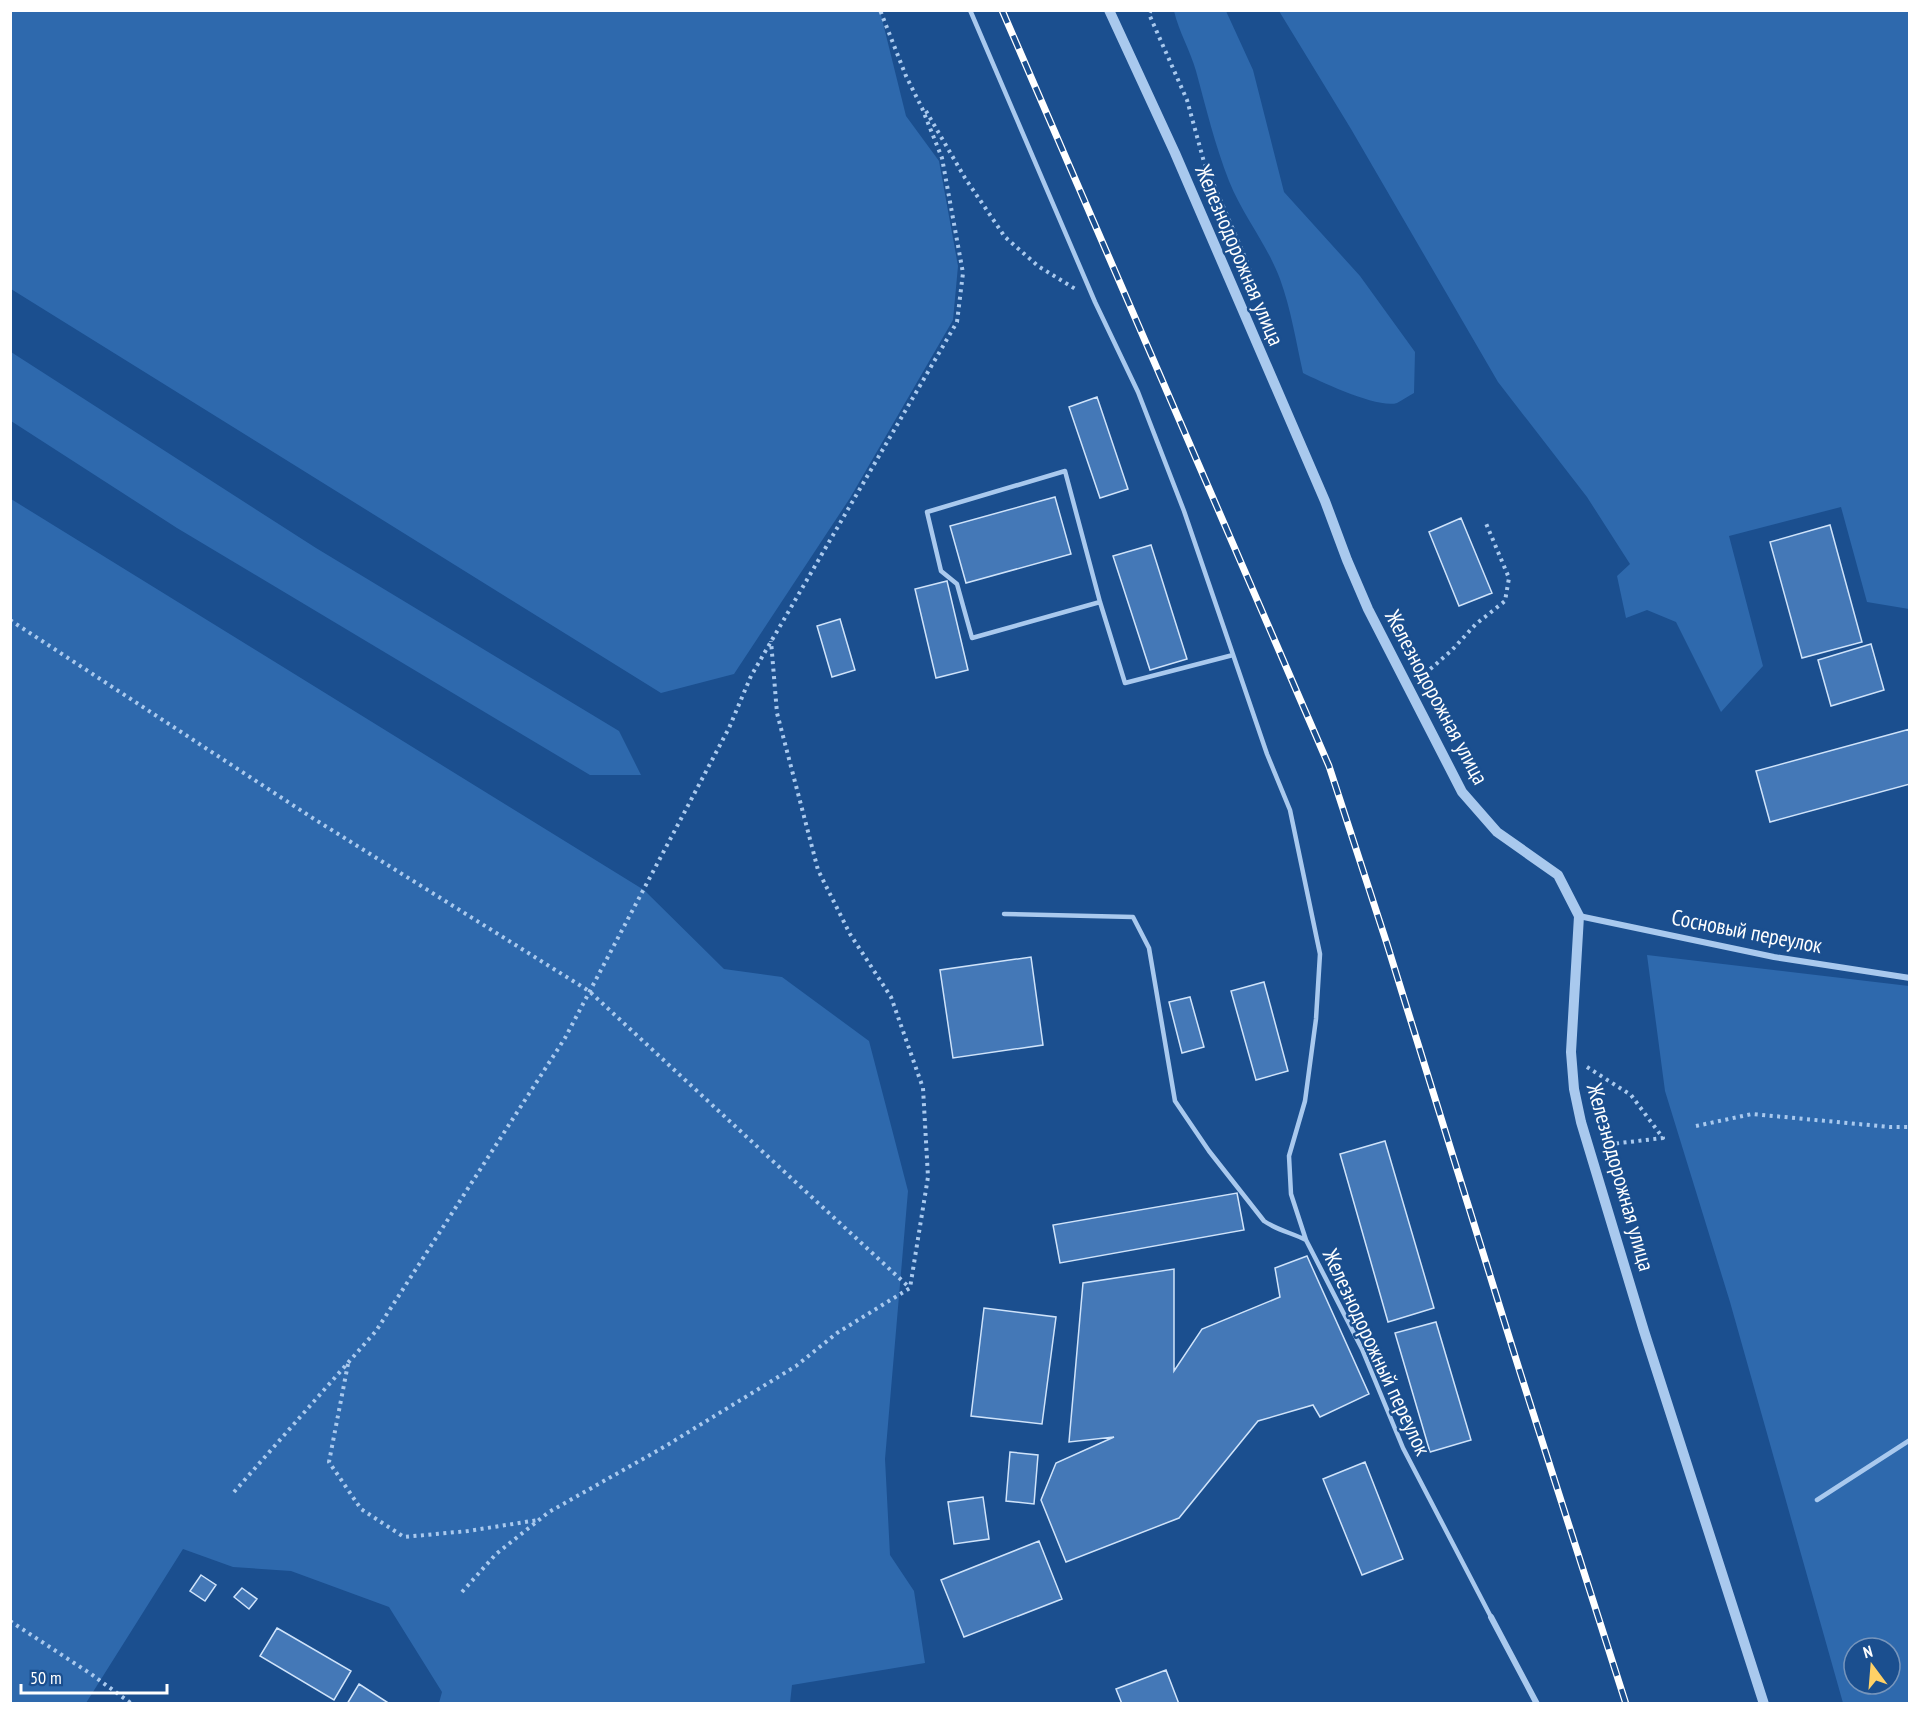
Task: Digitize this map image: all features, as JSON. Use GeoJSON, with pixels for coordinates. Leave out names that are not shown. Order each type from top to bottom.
{"type":"FeatureCollection","features":[{"type":"Feature","properties":{"kind":"street","name":"Железнодорожная улица"},"geometry":{"type":"LineString","coordinates":[[1109,10],[1175,153],[1325,501],[1368,609],[1462,792],[1497,832],[1558,875],[1579,916],[1571,1052],[1574,1089],[1644,1331],[1764,1704]]}},
{"type":"Feature","properties":{"kind":"street","name":"Сосновый переулок"},"geometry":{"type":"LineString","coordinates":[[1579,916],[1774,957],[1910,978]]}},
{"type":"Feature","properties":{"kind":"street"},"geometry":{"type":"LineString","coordinates":[[1491,1617],[1537,1704]]}},
{"type":"Feature","properties":{"kind":"lane"},"geometry":{"type":"LineString","coordinates":[[970,10],[1095,302],[1138,392],[1184,511],[1267,754],[1290,810],[1320,954],[1316,1019],[1305,1101],[1289,1156],[1291,1194],[1306,1240]]}},
{"type":"Feature","properties":{"kind":"lane"},"geometry":{"type":"LineString","coordinates":[[1100,602],[972,638],[957,584],[941,571],[927,512],[1065,471],[1100,602],[1125,683],[1233,655]]}},
{"type":"Feature","properties":{"kind":"lane","name":"Железнодорожный переулок"},"geometry":{"type":"LineString","coordinates":[[1004,914],[1133,917],[1149,948],[1175,1101],[1209,1151],[1264,1221],[1275,1229],[1291,1232],[1306,1240],[1362,1350],[1403,1448],[1491,1617]]}},
{"type":"Feature","properties":{"kind":"lane"},"geometry":{"type":"LineString","coordinates":[[1817,1500],[1910,1440]]}},
{"type":"Feature","properties":{"kind":"path"},"geometry":{"type":"LineString","coordinates":[[234,1492],[376,1331],[565,1038],[729,728],[751,676],[957,322],[963,273],[942,158],[880,10]]}},
{"type":"Feature","properties":{"kind":"path","name":"Железнодорожная улица"},"geometry":{"type":"LineString","coordinates":[[1151,10],[1149,14],[1187,100],[1204,162],[1246,260],[1275,345]]}},
{"type":"Feature","properties":{"kind":"path"},"geometry":{"type":"LineString","coordinates":[[906,76],[965,178],[1005,237],[1038,266],[1095,302]]}},
{"type":"Feature","properties":{"kind":"path","name":"Железнодорожная улица"},"geometry":{"type":"LineString","coordinates":[[1414,684],[1452,650],[1476,624],[1504,601],[1509,578],[1485,521]]}},
{"type":"Feature","properties":{"kind":"path"},"geometry":{"type":"LineString","coordinates":[[10,620],[310,817],[589,991],[910,1288]]}},
{"type":"Feature","properties":{"kind":"path"},"geometry":{"type":"LineString","coordinates":[[462,1592],[496,1554],[549,1512],[664,1448],[786,1372],[837,1333],[910,1288],[928,1177],[923,1088],[891,997],[850,934],[818,870],[777,713],[771,641]]}},
{"type":"Feature","properties":{"kind":"path"},"geometry":{"type":"LineString","coordinates":[[1571,1052],[1590,1070],[1631,1095],[1663,1138],[1589,1147]]}},
{"type":"Feature","properties":{"kind":"path"},"geometry":{"type":"LineString","coordinates":[[1696,1126],[1752,1114],[1910,1127]]}},
{"type":"Feature","properties":{"kind":"path"},"geometry":{"type":"LineString","coordinates":[[348,1362],[329,1462],[360,1509],[404,1538],[539,1520]]}},
{"type":"Feature","properties":{"kind":"path"},"geometry":{"type":"LineString","coordinates":[[10,1621],[132,1704]]}},
{"type":"Feature","properties":{"kind":"shaded area"},"geometry":{"type":"Polygon","coordinates":[[[10,11],[880,11],[906,116],[939,161],[958,266],[953,320],[850,498],[734,674],[661,693],[11,289],[10,11]]]}},
{"type":"Feature","properties":{"kind":"shaded area"},"geometry":{"type":"Polygon","coordinates":[[[1174,11],[1226,11],[1253,70],[1284,192],[1360,276],[1415,352],[1414,393],[1397,403],[1377,402],[1350,394],[1303,373],[1284,290],[1269,254],[1229,181],[1194,63],[1174,11]]]}},
{"type":"Feature","properties":{"kind":"shaded area"},"geometry":{"type":"Polygon","coordinates":[[[1279,11],[1909,11],[1909,609],[1867,602],[1841,507],[1729,536],[1763,666],[1721,712],[1676,622],[1647,610],[1626,618],[1617,576],[1630,564],[1587,497],[1498,382],[1351,129],[1279,11]]]}},
{"type":"Feature","properties":{"kind":"shaded area"},"geometry":{"type":"Polygon","coordinates":[[[11,352],[316,548],[619,731],[641,775],[590,775],[177,528],[11,421],[11,352]]]}},
{"type":"Feature","properties":{"kind":"shaded area"},"geometry":{"type":"Polygon","coordinates":[[[11,499],[644,890],[724,969],[782,977],[869,1041],[908,1191],[885,1459],[890,1555],[914,1591],[925,1663],[792,1685],[790,1703],[439,1703],[442,1692],[389,1607],[291,1571],[233,1567],[183,1549],[86,1703],[11,1703],[11,499]]]}},
{"type":"Feature","properties":{"kind":"shaded area"},"geometry":{"type":"Polygon","coordinates":[[[1647,955],[1909,986],[1909,1703],[1843,1703],[1730,1302],[1665,1091],[1647,955]]]}},
{"type":"Feature","properties":{"kind":"building"},"geometry":{"type":"Polygon","coordinates":[[[1097,397],[1128,489],[1100,498],[1069,407],[1097,397]]]}},
{"type":"Feature","properties":{"kind":"building"},"geometry":{"type":"Polygon","coordinates":[[[1055,497],[1071,554],[966,583],[950,526],[1055,497]]]}},
{"type":"Feature","properties":{"kind":"building"},"geometry":{"type":"Polygon","coordinates":[[[1461,518],[1492,593],[1459,606],[1429,532],[1461,518]]]}},
{"type":"Feature","properties":{"kind":"building"},"geometry":{"type":"Polygon","coordinates":[[[1830,525],[1862,642],[1802,658],[1770,542],[1830,525]]]}},
{"type":"Feature","properties":{"kind":"building"},"geometry":{"type":"Polygon","coordinates":[[[1151,545],[1187,659],[1150,670],[1113,556],[1151,545]]]}},
{"type":"Feature","properties":{"kind":"building"},"geometry":{"type":"Polygon","coordinates":[[[947,581],[968,670],[936,678],[915,589],[947,581]]]}},
{"type":"Feature","properties":{"kind":"building"},"geometry":{"type":"Polygon","coordinates":[[[840,619],[855,670],[832,677],[817,626],[840,619]]]}},
{"type":"Feature","properties":{"kind":"building"},"geometry":{"type":"Polygon","coordinates":[[[1871,644],[1884,690],[1831,706],[1818,660],[1871,644]]]}},
{"type":"Feature","properties":{"kind":"building"},"geometry":{"type":"Polygon","coordinates":[[[1910,729],[1910,784],[1770,822],[1756,771],[1910,729]]]}},
{"type":"Feature","properties":{"kind":"building"},"geometry":{"type":"Polygon","coordinates":[[[1031,957],[1043,1045],[953,1058],[940,970],[1031,957]]]}},
{"type":"Feature","properties":{"kind":"building"},"geometry":{"type":"Polygon","coordinates":[[[1264,982],[1288,1071],[1256,1080],[1231,991],[1264,982]]]}},
{"type":"Feature","properties":{"kind":"building"},"geometry":{"type":"Polygon","coordinates":[[[1190,997],[1204,1047],[1182,1053],[1169,1002],[1190,997]]]}},
{"type":"Feature","properties":{"kind":"building"},"geometry":{"type":"Polygon","coordinates":[[[1385,1141],[1434,1308],[1388,1322],[1340,1154],[1385,1141]]]}},
{"type":"Feature","properties":{"kind":"building"},"geometry":{"type":"Polygon","coordinates":[[[1237,1193],[1244,1230],[1060,1263],[1053,1225],[1237,1193]]]}},
{"type":"Feature","properties":{"kind":"building"},"geometry":{"type":"Polygon","coordinates":[[[1307,1256],[1369,1394],[1320,1417],[1313,1405],[1258,1421],[1179,1518],[1066,1562],[1041,1500],[1056,1463],[1114,1437],[1069,1442],[1083,1283],[1174,1269],[1174,1371],[1202,1329],[1280,1297],[1275,1268],[1307,1256]]]}},
{"type":"Feature","properties":{"kind":"building"},"geometry":{"type":"Polygon","coordinates":[[[984,1308],[1056,1317],[1042,1424],[971,1416],[984,1308]]]}},
{"type":"Feature","properties":{"kind":"building"},"geometry":{"type":"Polygon","coordinates":[[[1436,1322],[1471,1440],[1430,1452],[1395,1333],[1436,1322]]]}},
{"type":"Feature","properties":{"kind":"building"},"geometry":{"type":"Polygon","coordinates":[[[1010,1452],[1038,1455],[1034,1504],[1006,1501],[1010,1452]]]}},
{"type":"Feature","properties":{"kind":"building"},"geometry":{"type":"Polygon","coordinates":[[[1365,1462],[1403,1559],[1362,1575],[1323,1479],[1365,1462]]]}},
{"type":"Feature","properties":{"kind":"building"},"geometry":{"type":"Polygon","coordinates":[[[983,1497],[989,1539],[954,1544],[948,1502],[983,1497]]]}},
{"type":"Feature","properties":{"kind":"building"},"geometry":{"type":"Polygon","coordinates":[[[1039,1541],[1062,1599],[964,1637],[941,1580],[1039,1541]]]}},
{"type":"Feature","properties":{"kind":"building"},"geometry":{"type":"Polygon","coordinates":[[[201,1575],[216,1585],[205,1601],[190,1591],[201,1575]]]}},
{"type":"Feature","properties":{"kind":"building"},"geometry":{"type":"Polygon","coordinates":[[[242,1588],[257,1599],[249,1609],[234,1597],[242,1588]]]}},
{"type":"Feature","properties":{"kind":"building"},"geometry":{"type":"Polygon","coordinates":[[[277,1628],[351,1671],[334,1700],[260,1656],[277,1628]]]}},
{"type":"Feature","properties":{"kind":"building"},"geometry":{"type":"Polygon","coordinates":[[[1166,1670],[1179,1704],[1122,1704],[1116,1689],[1166,1670]]]}},
{"type":"Feature","properties":{"kind":"building"},"geometry":{"type":"Polygon","coordinates":[[[359,1684],[390,1704],[347,1704],[359,1684]]]}},
{"type":"Feature","properties":{"kind":"railway"},"geometry":{"type":"LineString","coordinates":[[1002,10],[1329,766],[1626,1704]]}}]}
